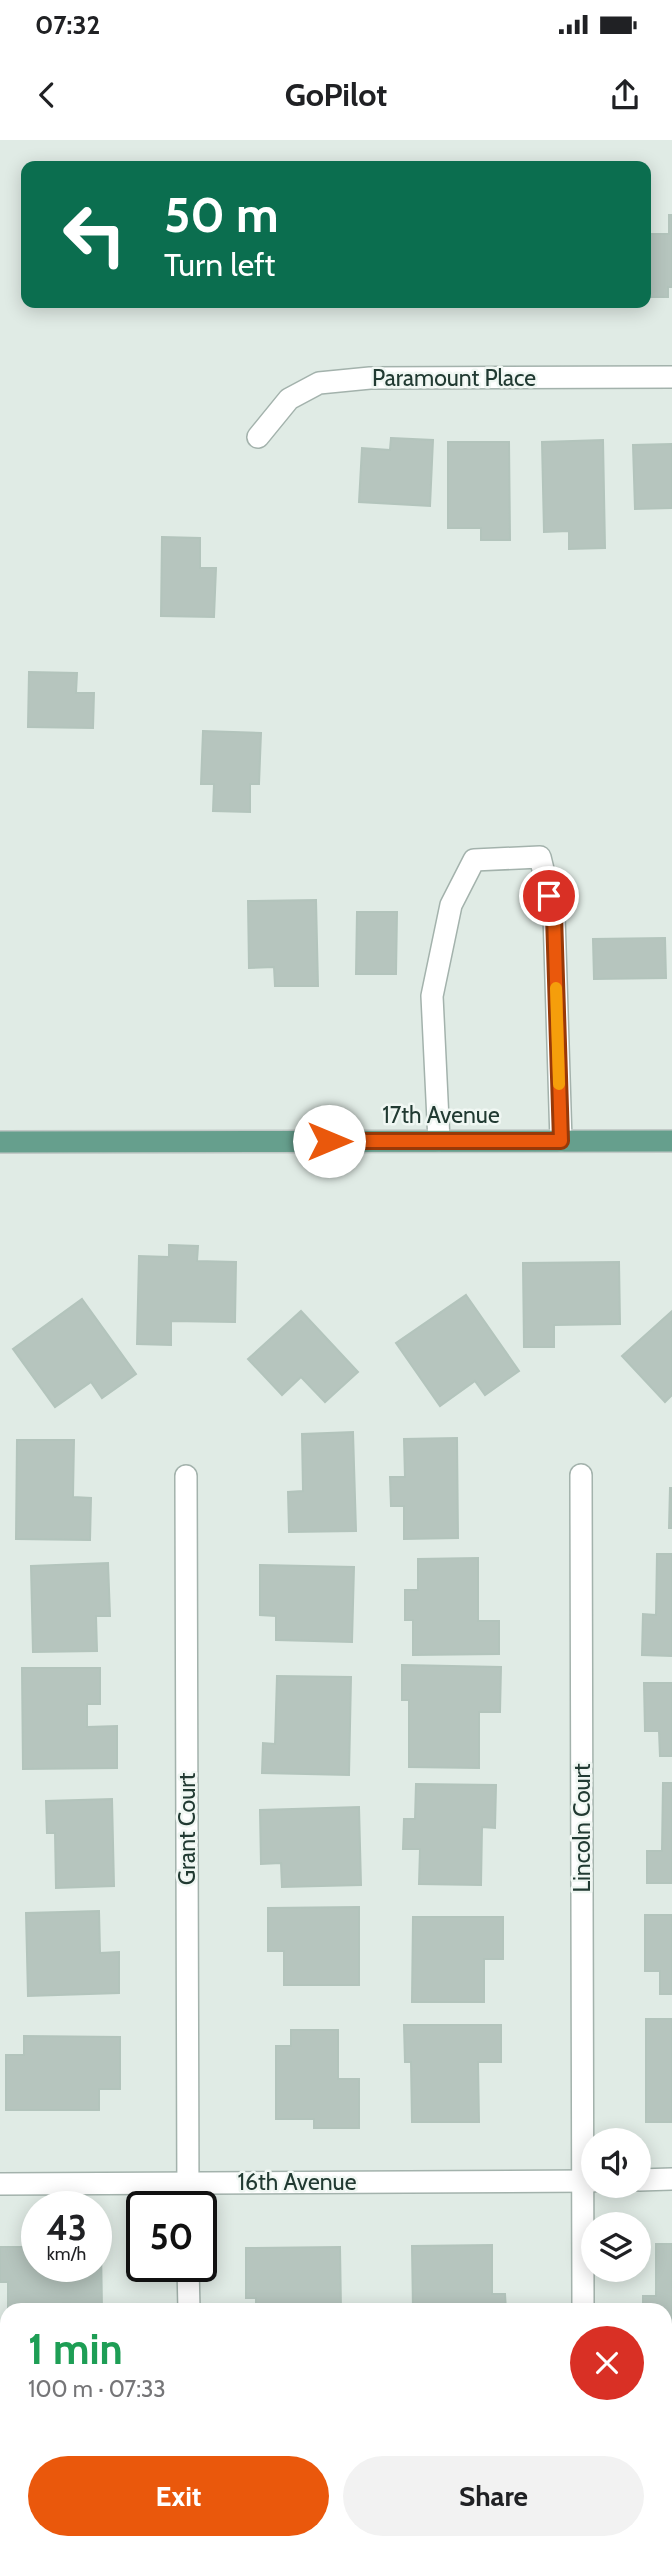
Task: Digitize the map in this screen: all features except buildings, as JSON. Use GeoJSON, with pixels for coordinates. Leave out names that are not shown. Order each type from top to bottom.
{"type":"FeatureCollection","features":[{"type":"Feature","properties":{"kind":"main road","name":"17th Avenue"},"geometry":{"type":"LineString","coordinates":[[0,1142],[672,1141]]}},
{"type":"Feature","properties":{"kind":"street","name":"Paramount Place"},"geometry":{"type":"LineString","coordinates":[[258,437],[289,399],[319,383],[370,378],[672,377]]}},
{"type":"Feature","properties":{"kind":"street"},"geometry":{"type":"LineString","coordinates":[[439,1141],[432,996],[451,905],[474,860],[540,857],[554,915],[561,1141]]}},
{"type":"Feature","properties":{"kind":"street","name":"Lincoln Court"},"geometry":{"type":"LineString","coordinates":[[581,1475],[587,2128]]}},
{"type":"Feature","properties":{"kind":"street","name":"Grant Court"},"geometry":{"type":"LineString","coordinates":[[186,1476],[188,2191]]}},
{"type":"Feature","properties":{"kind":"street"},"geometry":{"type":"LineString","coordinates":[[651,2180],[672,2179]]}},
{"type":"Feature","properties":{"kind":"street","name":"16th Avenue"},"geometry":{"type":"LineString","coordinates":[[0,2184],[581,2181]]}},
{"type":"Feature","properties":{"kind":"street","name":"Lincoln Court"},"geometry":{"type":"LineString","coordinates":[[583,2303],[587,2198]]}},
{"type":"Feature","properties":{"kind":"street"},"geometry":{"type":"LineString","coordinates":[[188,2282],[189,2303]]}},
{"type":"Feature","properties":{"kind":"slow traffic"},"geometry":{"type":"LineString","coordinates":[[556,988],[559,1084]]}},
{"type":"Feature","properties":{"kind":"route"},"geometry":{"type":"LineString","coordinates":[[329,1141],[561,1141],[554,915],[549,896]]}}]}
